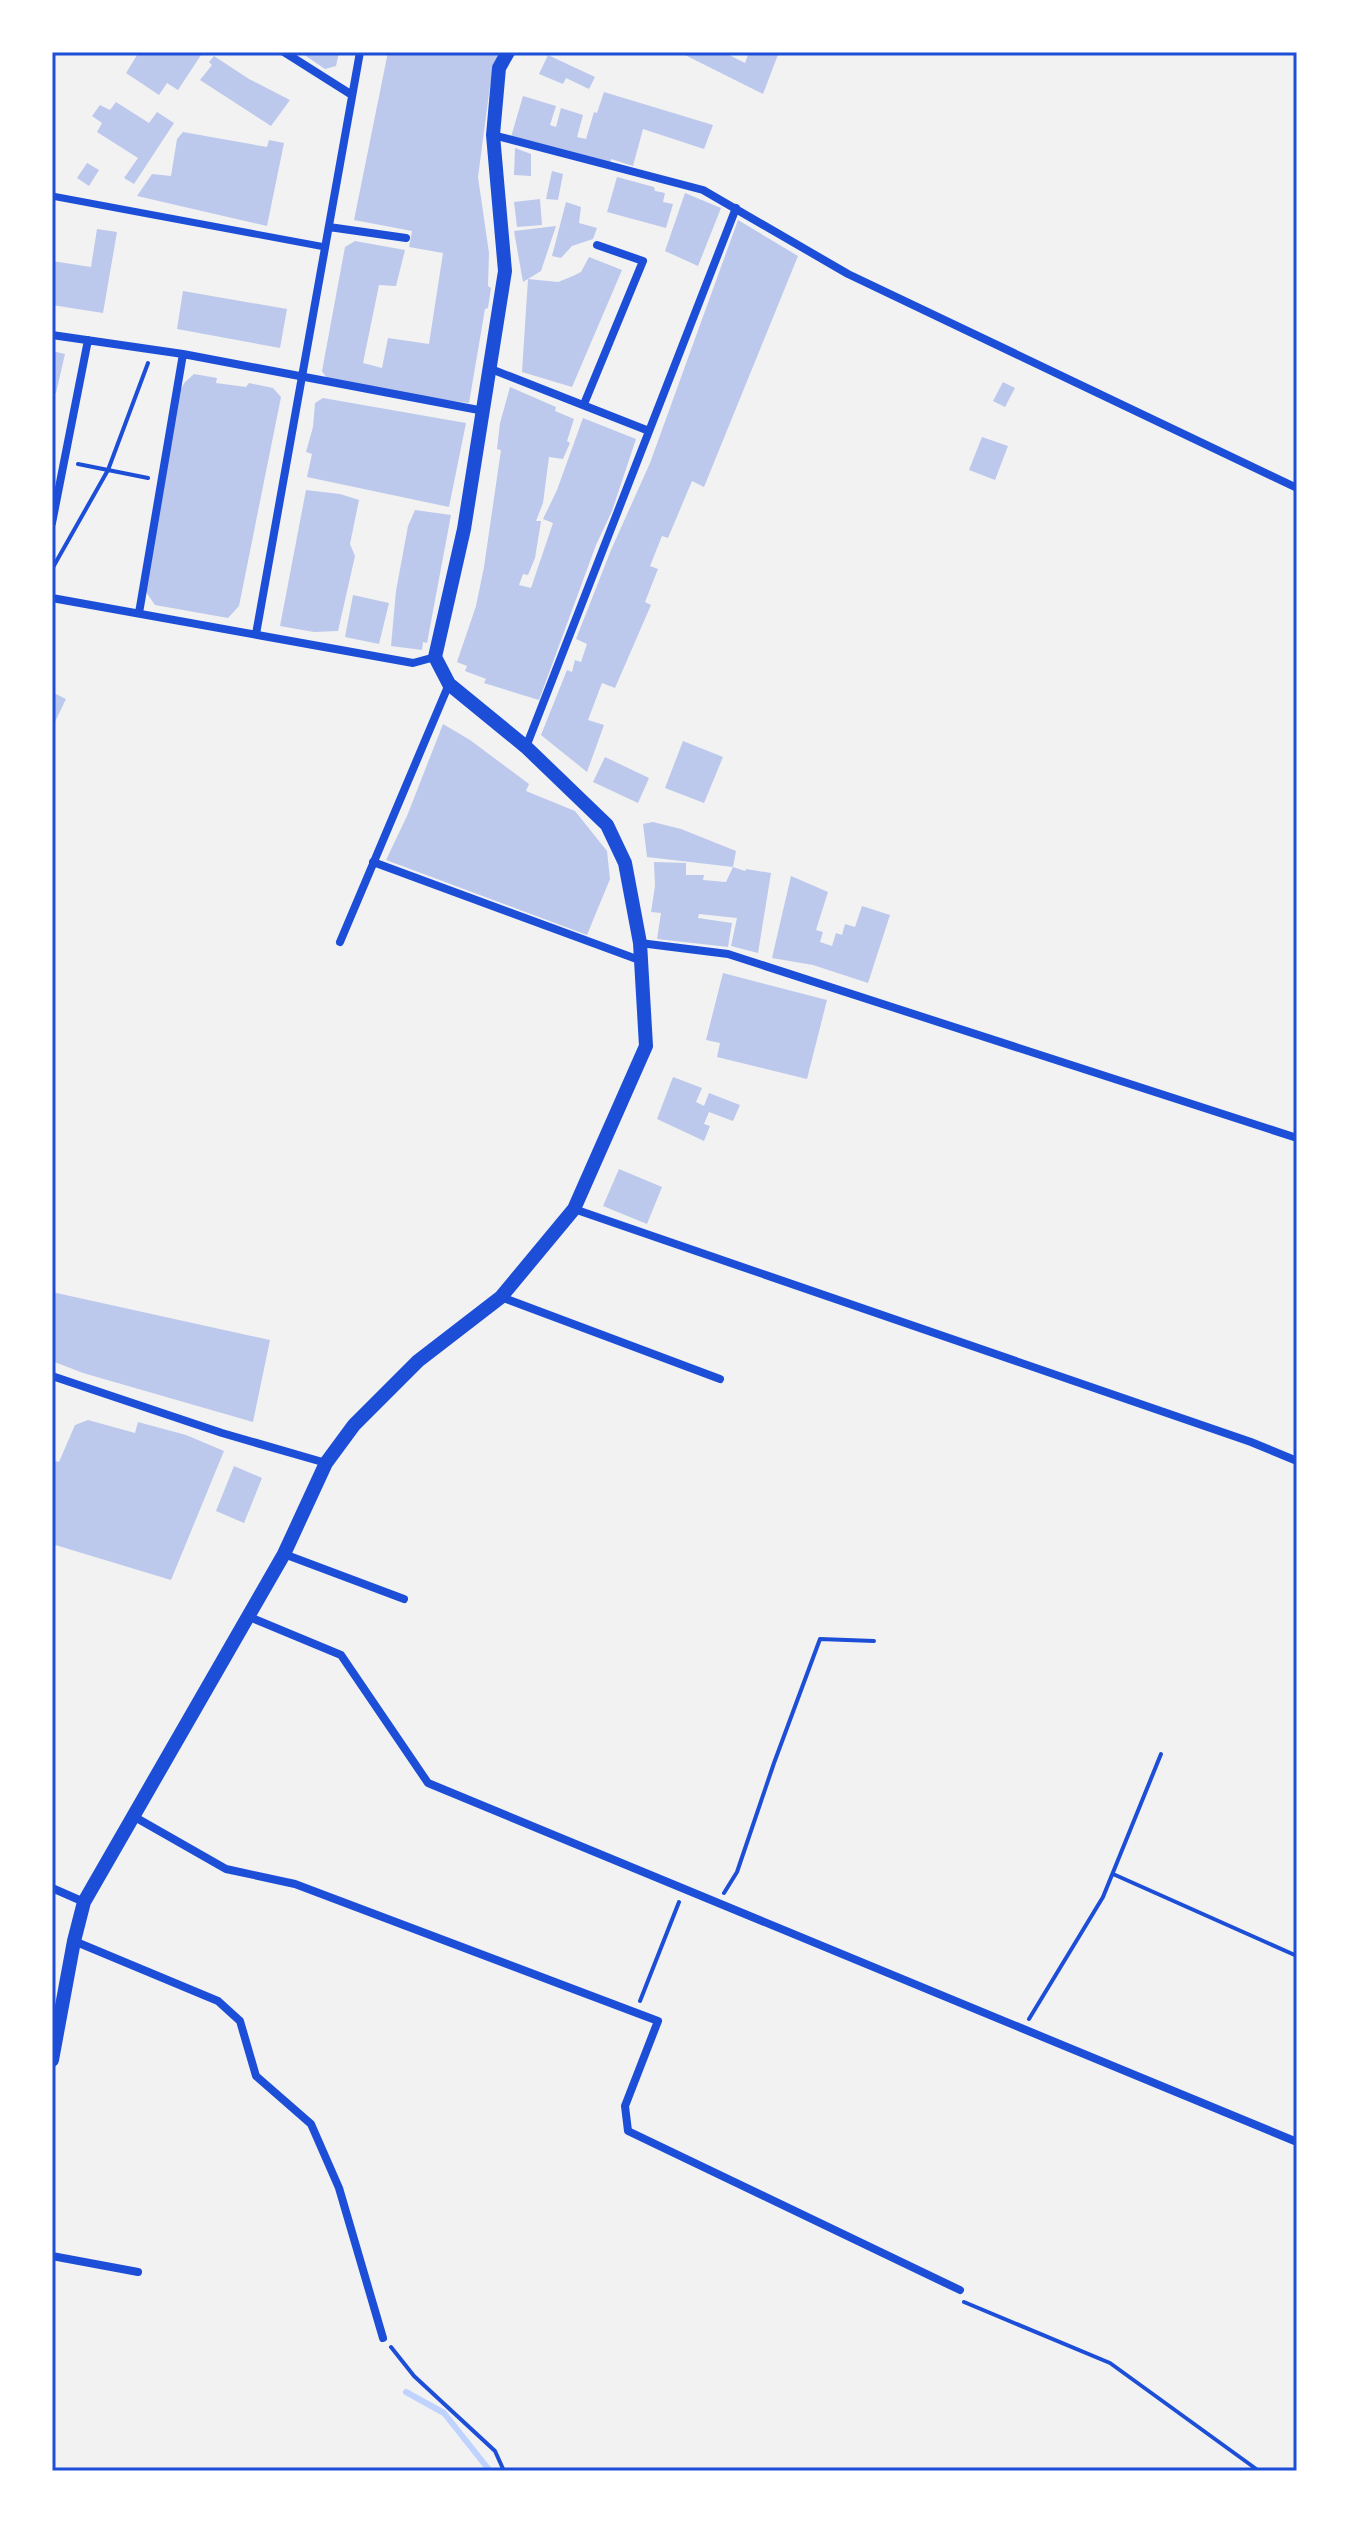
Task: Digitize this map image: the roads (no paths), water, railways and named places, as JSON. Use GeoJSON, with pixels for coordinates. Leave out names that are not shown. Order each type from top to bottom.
{"type":"FeatureCollection","features":[{"type":"Feature","properties":{"kind":"street"},"geometry":{"type":"LineString","coordinates":[[284,52],[352,95]]}},
{"type":"Feature","properties":{"kind":"street"},"geometry":{"type":"LineString","coordinates":[[256,634],[360,52]]}},
{"type":"Feature","properties":{"kind":"street"},"geometry":{"type":"LineString","coordinates":[[52,2060],[84,1902],[284,1554],[326,1463],[354,1425],[418,1361],[501,1297],[574,1209],[646,1046],[640,943],[625,863],[607,825],[526,747],[449,684],[435,657],[464,529],[505,271],[493,135],[499,68],[508,52]]}},
{"type":"Feature","properties":{"kind":"street"},"geometry":{"type":"LineString","coordinates":[[493,135],[703,190],[848,274],[1297,488]]}},
{"type":"Feature","properties":{"kind":"street"},"geometry":{"type":"LineString","coordinates":[[52,196],[325,247]]}},
{"type":"Feature","properties":{"kind":"street"},"geometry":{"type":"LineString","coordinates":[[526,747],[736,208]]}},
{"type":"Feature","properties":{"kind":"street"},"geometry":{"type":"LineString","coordinates":[[329,227],[406,238]]}},
{"type":"Feature","properties":{"kind":"street"},"geometry":{"type":"LineString","coordinates":[[584,404],[643,261],[597,245]]}},
{"type":"Feature","properties":{"kind":"street"},"geometry":{"type":"LineString","coordinates":[[52,335],[183,354],[484,411]]}},
{"type":"Feature","properties":{"kind":"street"},"geometry":{"type":"LineString","coordinates":[[52,523],[88,340]]}},
{"type":"Feature","properties":{"kind":"street"},"geometry":{"type":"LineString","coordinates":[[139,613],[183,354]]}},
{"type":"Feature","properties":{"kind":"street"},"geometry":{"type":"LineString","coordinates":[[491,369],[649,431]]}},
{"type":"Feature","properties":{"kind":"street"},"geometry":{"type":"LineString","coordinates":[[52,598],[413,663],[435,657]]}},
{"type":"Feature","properties":{"kind":"street"},"geometry":{"type":"LineString","coordinates":[[340,942],[449,684]]}},
{"type":"Feature","properties":{"kind":"street"},"geometry":{"type":"LineString","coordinates":[[373,862],[642,962]]}},
{"type":"Feature","properties":{"kind":"street"},"geometry":{"type":"LineString","coordinates":[[640,943],[728,954],[1297,1138]]}},
{"type":"Feature","properties":{"kind":"street"},"geometry":{"type":"LineString","coordinates":[[574,1209],[1251,1442],[1297,1461]]}},
{"type":"Feature","properties":{"kind":"street"},"geometry":{"type":"LineString","coordinates":[[501,1297],[720,1379]]}},
{"type":"Feature","properties":{"kind":"street"},"geometry":{"type":"LineString","coordinates":[[52,1376],[222,1433],[326,1463]]}},
{"type":"Feature","properties":{"kind":"street"},"geometry":{"type":"LineString","coordinates":[[284,1554],[404,1599]]}},
{"type":"Feature","properties":{"kind":"street"},"geometry":{"type":"LineString","coordinates":[[247,1616],[341,1655],[428,1783],[1297,2142]]}},
{"type":"Feature","properties":{"kind":"street"},"geometry":{"type":"LineString","coordinates":[[133,1816],[226,1869],[295,1884],[658,2021],[625,2106],[628,2131],[960,2290]]}},
{"type":"Feature","properties":{"kind":"street"},"geometry":{"type":"LineString","coordinates":[[53,1887],[84,1902]]}},
{"type":"Feature","properties":{"kind":"street"},"geometry":{"type":"LineString","coordinates":[[74,1941],[218,2001],[240,2021],[256,2076],[311,2124],[339,2188],[383,2338]]}},
{"type":"Feature","properties":{"kind":"street"},"geometry":{"type":"LineString","coordinates":[[52,2256],[138,2272]]}},
{"type":"Feature","properties":{"kind":"waterway"},"geometry":{"type":"LineString","coordinates":[[406,2392],[444,2413],[490,2471]]}}]}
